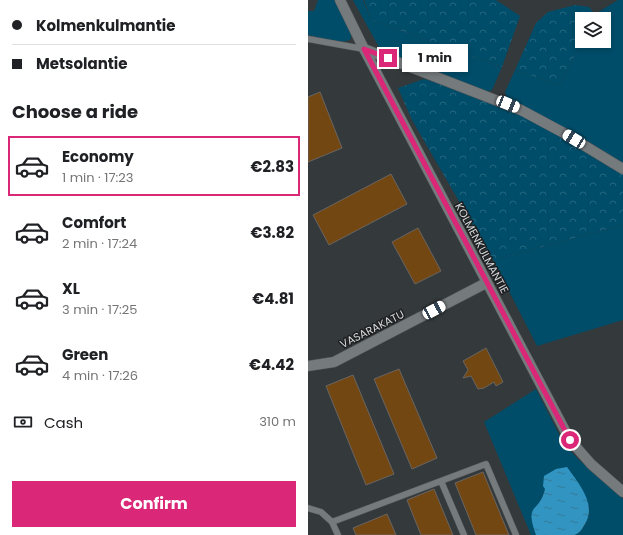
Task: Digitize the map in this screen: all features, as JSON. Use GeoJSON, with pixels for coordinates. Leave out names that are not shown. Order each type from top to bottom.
{"type":"FeatureCollection","features":[{"type":"Feature","properties":{"kind":"street","name":"KOLMENKULMANTIE"},"geometry":{"type":"LineString","coordinates":[[340,0],[486,283],[570,440],[591,464],[623,492]]}},
{"type":"Feature","properties":{"kind":"street"},"geometry":{"type":"LineString","coordinates":[[364,49],[521,110],[562,132],[623,169]]}},
{"type":"Feature","properties":{"kind":"street","name":"VASARAKATU"},"geometry":{"type":"LineString","coordinates":[[308,366],[334,362],[486,283]]}},
{"type":"Feature","properties":{"kind":"lane"},"geometry":{"type":"LineString","coordinates":[[308,38],[364,49]]}},
{"type":"Feature","properties":{"kind":"lane"},"geometry":{"type":"LineString","coordinates":[[332,522],[486,464],[516,535]]}},
{"type":"Feature","properties":{"kind":"lane"},"geometry":{"type":"LineString","coordinates":[[442,481],[464,535]]}},
{"type":"Feature","properties":{"kind":"lane"},"geometry":{"type":"LineString","coordinates":[[308,508],[321,512],[332,522],[338,535]]}},
{"type":"Feature","properties":{"kind":"green space"},"geometry":{"type":"Polygon","coordinates":[[[318,0],[336,0],[351,34],[351,39],[342,42],[308,35],[308,11],[314,11],[318,0]]]}},
{"type":"Feature","properties":{"kind":"green space"},"geometry":{"type":"Polygon","coordinates":[[[353,0],[363,0],[371,20],[502,67],[492,90],[486,92],[381,51],[353,0]]]}},
{"type":"Feature","properties":{"kind":"green space"},"geometry":{"type":"Polygon","coordinates":[[[364,0],[496,0],[520,16],[502,67],[371,20],[364,0]]]}},
{"type":"Feature","properties":{"kind":"green space"},"geometry":{"type":"Polygon","coordinates":[[[618,0],[623,0],[623,164],[569,131],[507,99],[505,92],[515,70],[560,85],[578,48],[611,48],[611,12],[598,12],[618,0]]]}},
{"type":"Feature","properties":{"kind":"green space"},"geometry":{"type":"Polygon","coordinates":[[[575,5],[589,7],[593,12],[575,12],[575,48],[578,48],[560,85],[515,70],[536,23],[548,12],[575,5]]]}},
{"type":"Feature","properties":{"kind":"green space"},"geometry":{"type":"Polygon","coordinates":[[[424,79],[465,92],[511,110],[568,141],[623,174],[623,225],[493,260],[412,120],[398,88],[424,79]]]}},
{"type":"Feature","properties":{"kind":"green space"},"geometry":{"type":"Polygon","coordinates":[[[623,225],[623,320],[537,346],[493,260],[623,225]]]}},
{"type":"Feature","properties":{"kind":"green space"},"geometry":{"type":"Polygon","coordinates":[[[536,389],[564,444],[578,459],[623,499],[623,535],[574,535],[584,527],[589,514],[589,506],[545,489],[543,496],[535,510],[533,519],[536,535],[531,535],[484,422],[536,389]]]}},
{"type":"Feature","properties":{"kind":"water"},"geometry":{"type":"Polygon","coordinates":[[[567,467],[581,487],[588,502],[588,517],[585,524],[579,532],[574,535],[536,535],[532,512],[542,497],[545,489],[543,486],[544,476],[556,469],[567,467]]]}},
{"type":"Feature","properties":{"kind":"building"},"geometry":{"type":"Polygon","coordinates":[[[320,92],[342,148],[308,162],[308,97],[320,92]]]}},
{"type":"Feature","properties":{"kind":"building"},"geometry":{"type":"Polygon","coordinates":[[[391,174],[407,204],[329,245],[313,215],[391,174]]]}},
{"type":"Feature","properties":{"kind":"building"},"geometry":{"type":"Polygon","coordinates":[[[418,228],[441,271],[415,284],[392,242],[418,228]]]}},
{"type":"Feature","properties":{"kind":"building"},"geometry":{"type":"Polygon","coordinates":[[[486,348],[503,382],[496,386],[494,382],[484,388],[478,389],[471,376],[463,378],[468,370],[463,361],[486,348]]]}},
{"type":"Feature","properties":{"kind":"building"},"geometry":{"type":"Polygon","coordinates":[[[399,369],[437,458],[412,469],[374,379],[399,369]]]}},
{"type":"Feature","properties":{"kind":"building"},"geometry":{"type":"Polygon","coordinates":[[[353,375],[394,474],[366,485],[326,386],[353,375]]]}},
{"type":"Feature","properties":{"kind":"building"},"geometry":{"type":"Polygon","coordinates":[[[483,472],[509,535],[476,535],[455,483],[483,472]]]}},
{"type":"Feature","properties":{"kind":"building"},"geometry":{"type":"Polygon","coordinates":[[[434,489],[453,535],[421,535],[407,500],[434,489]]]}},
{"type":"Feature","properties":{"kind":"building"},"geometry":{"type":"Polygon","coordinates":[[[387,514],[396,535],[356,535],[353,528],[387,514]]]}},
{"type":"Feature","properties":{"kind":"route"},"geometry":{"type":"LineString","coordinates":[[388,58],[364,49],[547,399],[570,440]]}}]}
